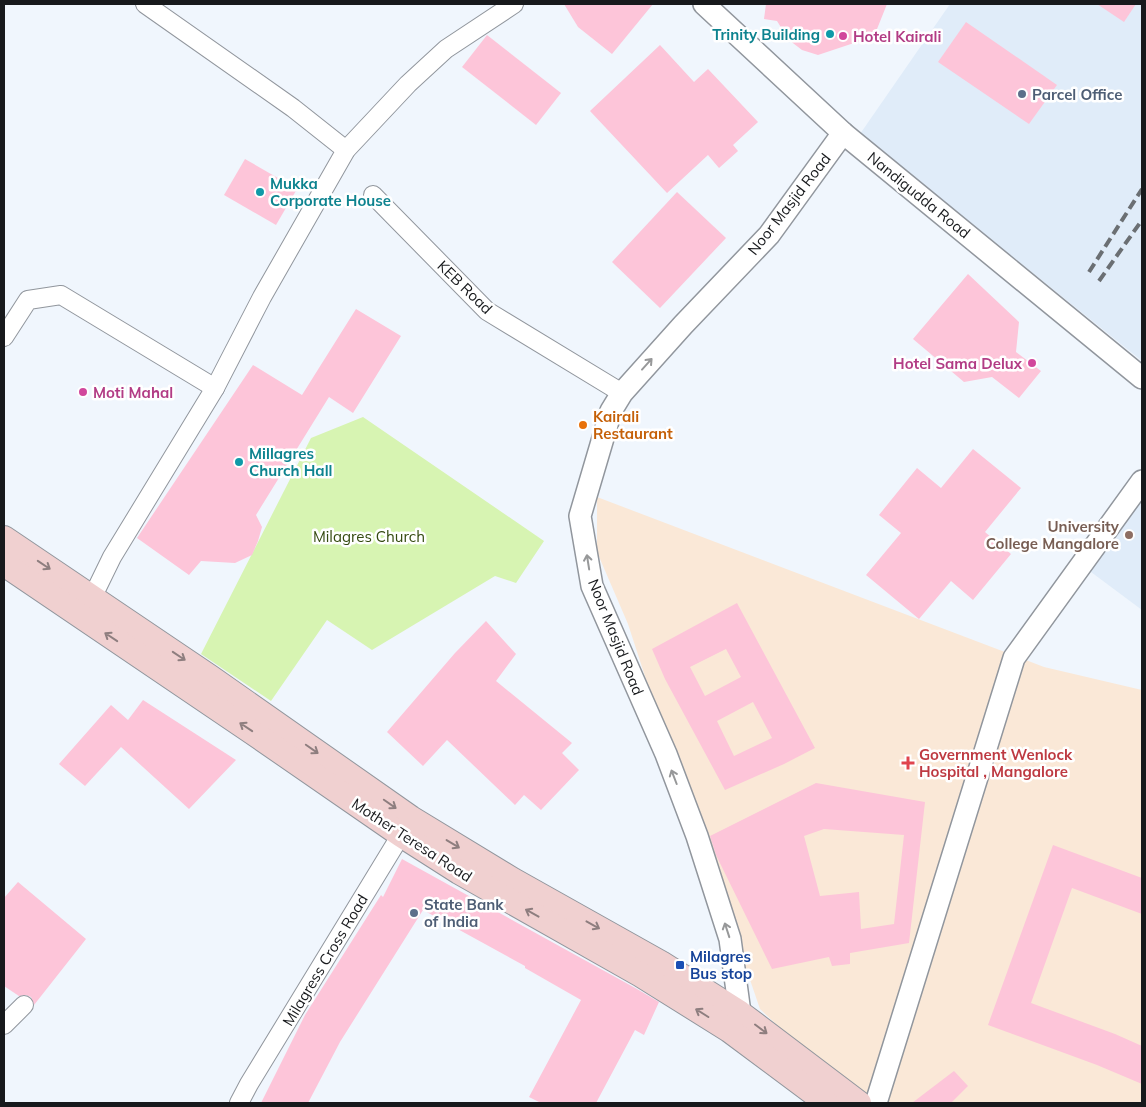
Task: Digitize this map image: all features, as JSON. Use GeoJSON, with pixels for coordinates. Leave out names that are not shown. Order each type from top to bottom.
{"type":"FeatureCollection","features":[{"type":"Feature","properties":{"kind":"main road"},"geometry":{"type":"LineString","coordinates":[[4,538],[210,677],[406,827],[513,880],[661,963],[735,1022],[827,1103]]}},
{"type":"Feature","properties":{"kind":"main road","name":"Mother Teresa Road"},"geometry":{"type":"LineString","coordinates":[[4,564],[252,732],[406,827]]}},
{"type":"Feature","properties":{"kind":"main road"},"geometry":{"type":"LineString","coordinates":[[735,1022],[859,1103]]}},
{"type":"Feature","properties":{"kind":"street"},"geometry":{"type":"LineString","coordinates":[[145,4],[293,108],[346,150]]}},
{"type":"Feature","properties":{"kind":"street"},"geometry":{"type":"LineString","coordinates":[[92,598],[112,557],[215,388],[262,297],[346,150],[408,84],[446,49],[514,4]]}},
{"type":"Feature","properties":{"kind":"street","name":"Nandigudda Road"},"geometry":{"type":"LineString","coordinates":[[704,4],[844,133],[1142,378]]}},
{"type":"Feature","properties":{"kind":"street","name":"Noor Masjid Road"},"geometry":{"type":"LineString","coordinates":[[735,1022],[730,940],[697,836],[666,754],[592,586],[580,516],[611,411],[622,393],[769,234],[844,133]]}},
{"type":"Feature","properties":{"kind":"street","name":"KEB Road"},"geometry":{"type":"LineString","coordinates":[[373,195],[487,311],[622,393]]}},
{"type":"Feature","properties":{"kind":"street"},"geometry":{"type":"LineString","coordinates":[[4,337],[28,300],[61,295],[215,388]]}},
{"type":"Feature","properties":{"kind":"street"},"geometry":{"type":"LineString","coordinates":[[876,1103],[1014,658],[1142,481]]}},
{"type":"Feature","properties":{"kind":"street","name":"Milagress Cross Road"},"geometry":{"type":"LineString","coordinates":[[239,1103],[406,827]]}},
{"type":"Feature","properties":{"kind":"street"},"geometry":{"type":"LineString","coordinates":[[4,1025],[24,1005]]}},
{"type":"Feature","properties":{"kind":"shaded area"},"geometry":{"type":"Polygon","coordinates":[[[950,4],[1142,4],[1142,361],[860,134],[950,4]]]}},
{"type":"Feature","properties":{"kind":"shaded area","name":"Government Wenlock Hospital , Mangalore"},"geometry":{"type":"Polygon","coordinates":[[[597,497],[1044,667],[1142,690],[1142,1103],[859,1103],[760,1009],[709,860],[697,836],[628,624],[597,552],[597,497]]]}},
{"type":"Feature","properties":{"kind":"shaded area","name":"University College Mangalore"},"geometry":{"type":"Polygon","coordinates":[[[1142,501],[1142,610],[1087,569],[1142,501]]]}},
{"type":"Feature","properties":{"kind":"green space","name":"Milagres Church"},"geometry":{"type":"Polygon","coordinates":[[[363,417],[544,541],[516,583],[495,576],[372,650],[327,620],[271,701],[201,654],[311,438],[363,417]]]}},
{"type":"Feature","properties":{"kind":"building"},"geometry":{"type":"Polygon","coordinates":[[[564,4],[653,4],[612,54],[578,27],[564,4]]]}},
{"type":"Feature","properties":{"kind":"building","name":"Trinity Building"},"geometry":{"type":"Polygon","coordinates":[[[766,4],[887,4],[871,44],[857,42],[818,55],[802,50],[789,40],[777,21],[764,19],[766,4]]]}},
{"type":"Feature","properties":{"kind":"building"},"geometry":{"type":"Polygon","coordinates":[[[1097,4],[1136,4],[1124,22],[1097,4]]]}},
{"type":"Feature","properties":{"kind":"building"},"geometry":{"type":"Polygon","coordinates":[[[966,22],[1057,85],[1029,124],[938,62],[966,22]]]}},
{"type":"Feature","properties":{"kind":"building"},"geometry":{"type":"Polygon","coordinates":[[[487,35],[561,93],[536,125],[462,67],[487,35]]]}},
{"type":"Feature","properties":{"kind":"building"},"geometry":{"type":"Polygon","coordinates":[[[660,45],[694,82],[708,69],[758,122],[733,145],[738,151],[719,168],[708,155],[667,193],[590,111],[660,45]]]}},
{"type":"Feature","properties":{"kind":"building","name":"Mukka Corporate House"},"geometry":{"type":"Polygon","coordinates":[[[245,159],[297,189],[276,225],[224,195],[245,159]]]}},
{"type":"Feature","properties":{"kind":"building"},"geometry":{"type":"Polygon","coordinates":[[[677,192],[726,238],[660,308],[612,262],[677,192]]]}},
{"type":"Feature","properties":{"kind":"building"},"geometry":{"type":"Polygon","coordinates":[[[968,274],[1019,322],[1016,352],[1041,371],[1019,398],[992,377],[964,382],[913,339],[968,274]]]}},
{"type":"Feature","properties":{"kind":"building","name":"Millagres Church Hall"},"geometry":{"type":"Polygon","coordinates":[[[356,309],[401,336],[353,413],[329,397],[256,515],[262,527],[252,555],[235,563],[201,561],[189,575],[137,538],[253,365],[302,395],[356,309]]]}},
{"type":"Feature","properties":{"kind":"building"},"geometry":{"type":"Polygon","coordinates":[[[973,449],[1021,488],[985,532],[1011,554],[973,600],[951,581],[919,619],[866,575],[901,533],[879,515],[917,468],[941,488],[973,449]]]}},
{"type":"Feature","properties":{"kind":"building"},"geometry":{"type":"Polygon","coordinates":[[[737,603],[815,748],[725,790],[665,679],[652,649],[737,603]],[[726,649],[690,667],[705,696],[741,677],[726,649]],[[753,702],[717,721],[734,756],[772,738],[753,702]]]}},
{"type":"Feature","properties":{"kind":"building"},"geometry":{"type":"Polygon","coordinates":[[[486,621],[516,654],[496,681],[572,743],[562,753],[579,770],[541,810],[524,795],[515,805],[447,740],[423,766],[387,732],[455,653],[486,621]]]}},
{"type":"Feature","properties":{"kind":"building"},"geometry":{"type":"Polygon","coordinates":[[[143,700],[236,760],[189,809],[121,747],[85,786],[59,764],[111,705],[128,720],[143,700]]]}},
{"type":"Feature","properties":{"kind":"building"},"geometry":{"type":"Polygon","coordinates":[[[816,783],[925,802],[909,943],[850,953],[850,964],[832,966],[829,957],[772,969],[716,855],[710,836],[816,783]],[[824,829],[804,836],[820,896],[859,892],[861,929],[894,924],[904,835],[824,829]]]}},
{"type":"Feature","properties":{"kind":"building"},"geometry":{"type":"Polygon","coordinates":[[[1053,845],[1142,878],[1142,914],[1072,888],[1031,1003],[1142,1046],[1142,1084],[1097,1065],[988,1025],[1053,845]]]}},
{"type":"Feature","properties":{"kind":"building"},"geometry":{"type":"Polygon","coordinates":[[[402,859],[659,1002],[644,1035],[635,1030],[596,1103],[541,1103],[529,1097],[581,1000],[525,968],[525,966],[423,910],[340,1042],[308,1103],[261,1103],[305,1015],[381,895],[383,897],[402,859]]]}},
{"type":"Feature","properties":{"kind":"building"},"geometry":{"type":"Polygon","coordinates":[[[18,882],[86,939],[34,1005],[31,997],[26,995],[19,996],[4,986],[4,898],[18,882]]]}},
{"type":"Feature","properties":{"kind":"building"},"geometry":{"type":"Polygon","coordinates":[[[954,1071],[968,1086],[951,1103],[912,1103],[954,1071]]]}},
{"type":"Feature","properties":{"kind":"railway"},"geometry":{"type":"LineString","coordinates":[[1089,272],[1142,189]]}},
{"type":"Feature","properties":{"kind":"railway"},"geometry":{"type":"LineString","coordinates":[[1099,281],[1142,220]]}},
{"type":"Feature","properties":{"kind":"place","name":"Trinity Building"},"geometry":{"type":"Point","coordinates":[830,34]}},
{"type":"Feature","properties":{"kind":"place","name":"Hotel Kairali"},"geometry":{"type":"Point","coordinates":[843,36]}},
{"type":"Feature","properties":{"kind":"place","name":"Parcel Office"},"geometry":{"type":"Point","coordinates":[1022,94]}},
{"type":"Feature","properties":{"kind":"place","name":"Mukka Corporate House"},"geometry":{"type":"Point","coordinates":[260,192]}},
{"type":"Feature","properties":{"kind":"place","name":"Hotel Sama Delux"},"geometry":{"type":"Point","coordinates":[1032,363]}},
{"type":"Feature","properties":{"kind":"place","name":"Moti Mahal"},"geometry":{"type":"Point","coordinates":[83,392]}},
{"type":"Feature","properties":{"kind":"place","name":"Kairali Restaurant"},"geometry":{"type":"Point","coordinates":[583,425]}},
{"type":"Feature","properties":{"kind":"place","name":"Millagres Church Hall"},"geometry":{"type":"Point","coordinates":[239,462]}},
{"type":"Feature","properties":{"kind":"place","name":"University College Mangalore"},"geometry":{"type":"Point","coordinates":[1129,535]}},
{"type":"Feature","properties":{"kind":"place","name":"Government Wenlock Hospital , Mangalore"},"geometry":{"type":"Point","coordinates":[908,763]}},
{"type":"Feature","properties":{"kind":"place","name":"State Bank of India"},"geometry":{"type":"Point","coordinates":[414,913]}},
{"type":"Feature","properties":{"kind":"place","name":"Milagres Bus stop"},"geometry":{"type":"Point","coordinates":[680,965]}}]}
